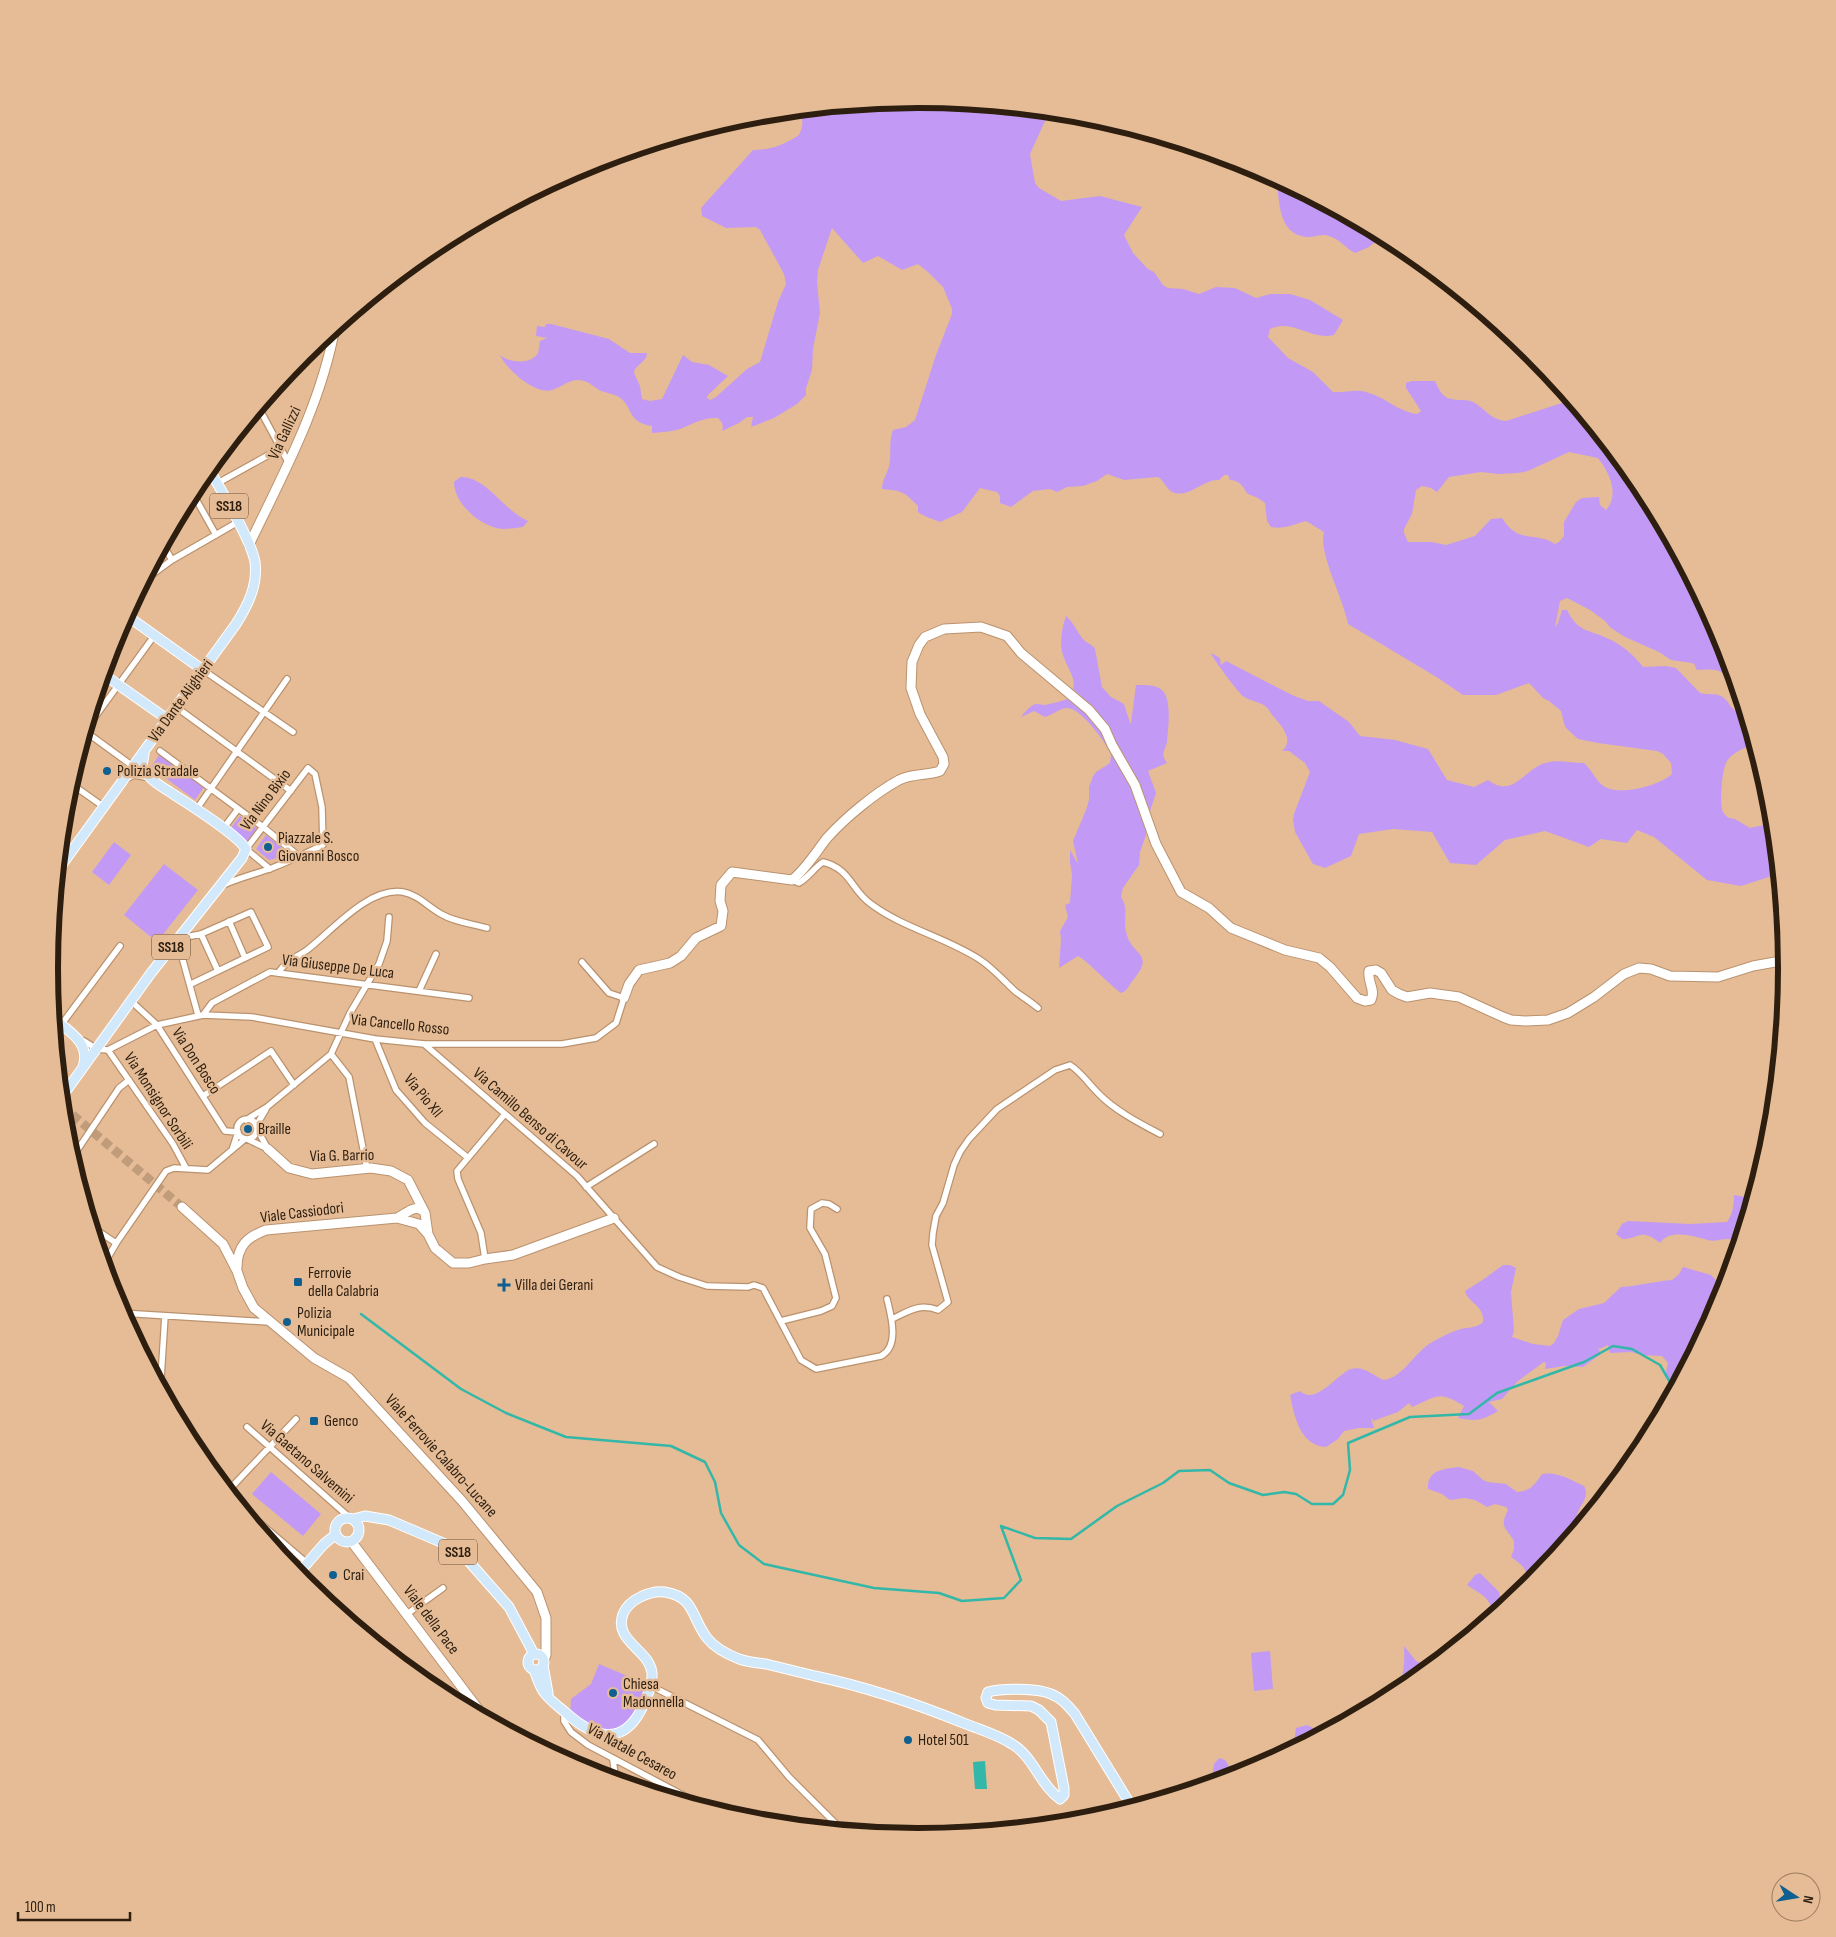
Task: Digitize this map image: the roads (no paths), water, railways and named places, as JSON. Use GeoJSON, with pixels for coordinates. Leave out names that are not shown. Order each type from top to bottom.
{"type":"FeatureCollection","features":[{"type":"Feature","properties":{"kind":"main road","name":"SS18"},"geometry":{"type":"LineString","coordinates":[[213,476],[249,545]]}},
{"type":"Feature","properties":{"kind":"main road","name":"Via Dante Alighieri"},"geometry":{"type":"LineString","coordinates":[[64,862],[236,624],[250,601],[254,582],[254,562],[249,545]]}},
{"type":"Feature","properties":{"kind":"main road"},"geometry":{"type":"LineString","coordinates":[[132,619],[203,670]]}},
{"type":"Feature","properties":{"kind":"main road"},"geometry":{"type":"LineString","coordinates":[[109,677],[167,719]]}},
{"type":"Feature","properties":{"kind":"main road"},"geometry":{"type":"LineString","coordinates":[[146,749],[142,758],[142,766],[152,779],[224,829],[242,843],[246,849]]}},
{"type":"Feature","properties":{"kind":"main road","name":"SS18"},"geometry":{"type":"LineString","coordinates":[[67,1091],[177,939],[242,858],[246,849]]}},
{"type":"Feature","properties":{"kind":"main road"},"geometry":{"type":"LineString","coordinates":[[59,1023],[82,1042],[84,1054],[82,1069]]}},
{"type":"Feature","properties":{"kind":"main road","name":"SS18"},"geometry":{"type":"LineString","coordinates":[[351,1518],[365,1516],[388,1520],[443,1543],[465,1556],[509,1607],[526,1641],[538,1658],[551,1700]]}},
{"type":"Feature","properties":{"kind":"main road"},"geometry":{"type":"LineString","coordinates":[[343,1518],[351,1518],[359,1528],[357,1536],[351,1541],[340,1540],[335,1535],[335,1526],[343,1518]]}},
{"type":"Feature","properties":{"kind":"main road"},"geometry":{"type":"LineString","coordinates":[[302,1569],[324,1544],[335,1535]]}},
{"type":"Feature","properties":{"kind":"main road"},"geometry":{"type":"LineString","coordinates":[[534,1670],[539,1670],[538,1658],[527,1665],[534,1670],[544,1692],[588,1730],[606,1735],[620,1733],[631,1725],[641,1710],[651,1686],[652,1672],[640,1652],[628,1641],[622,1628],[622,1615],[629,1604],[642,1596],[661,1591],[678,1594],[688,1604],[708,1639],[740,1659],[849,1684],[922,1706],[1002,1739],[1022,1751],[1060,1799],[1064,1795],[1064,1788],[1051,1722],[1035,1708],[1027,1705],[995,1705],[988,1703],[986,1698],[988,1692],[999,1690],[1042,1691],[1052,1694],[1066,1702],[1075,1714],[1129,1803]]}},
{"type":"Feature","properties":{"kind":"street","name":"Via Gallizzi"},"geometry":{"type":"LineString","coordinates":[[249,545],[313,410],[334,338]]}},
{"type":"Feature","properties":{"kind":"street"},"geometry":{"type":"LineString","coordinates":[[262,413],[288,462]]}},
{"type":"Feature","properties":{"kind":"street"},"geometry":{"type":"LineString","coordinates":[[218,483],[281,448]]}},
{"type":"Feature","properties":{"kind":"street"},"geometry":{"type":"LineString","coordinates":[[197,500],[216,535]]}},
{"type":"Feature","properties":{"kind":"street"},"geometry":{"type":"LineString","coordinates":[[154,573],[172,560],[238,522]]}},
{"type":"Feature","properties":{"kind":"street"},"geometry":{"type":"LineString","coordinates":[[166,550],[172,560]]}},
{"type":"Feature","properties":{"kind":"street"},"geometry":{"type":"LineString","coordinates":[[792,880],[799,874],[828,837],[852,813],[904,778],[911,775],[932,774],[940,771],[944,764],[943,757],[920,714],[911,688],[912,662],[919,645],[925,638],[935,632],[944,629],[981,627],[1007,636],[1021,653],[1089,710],[1105,729],[1135,785],[1156,844],[1180,892],[1209,908],[1231,928],[1285,950],[1319,958],[1330,967],[1357,998],[1365,1001],[1371,1000],[1374,992],[1368,976],[1369,971],[1376,970],[1381,973],[1392,990],[1407,997],[1430,993],[1450,995],[1471,1001],[1511,1020],[1534,1021],[1558,1018],[1568,1013],[1587,1002],[1624,974],[1639,968],[1652,969],[1670,976],[1718,977],[1753,966],[1778,961]]}},
{"type":"Feature","properties":{"kind":"street"},"geometry":{"type":"LineString","coordinates":[[96,716],[154,636]]}},
{"type":"Feature","properties":{"kind":"street"},"geometry":{"type":"LineString","coordinates":[[203,670],[293,732]]}},
{"type":"Feature","properties":{"kind":"street"},"geometry":{"type":"LineString","coordinates":[[196,810],[287,679]]}},
{"type":"Feature","properties":{"kind":"street"},"geometry":{"type":"LineString","coordinates":[[176,707],[291,791]]}},
{"type":"Feature","properties":{"kind":"street"},"geometry":{"type":"LineString","coordinates":[[90,735],[152,779]]}},
{"type":"Feature","properties":{"kind":"street"},"geometry":{"type":"LineString","coordinates":[[160,752],[211,788],[300,857]]}},
{"type":"Feature","properties":{"kind":"street","name":"Via Nino Bixio"},"geometry":{"type":"LineString","coordinates":[[246,849],[308,768],[315,774],[320,799],[323,845],[300,857]]}},
{"type":"Feature","properties":{"kind":"street"},"geometry":{"type":"LineString","coordinates":[[122,782],[134,775],[152,779]]}},
{"type":"Feature","properties":{"kind":"street"},"geometry":{"type":"LineString","coordinates":[[77,788],[104,807]]}},
{"type":"Feature","properties":{"kind":"street"},"geometry":{"type":"LineString","coordinates":[[224,829],[238,809]]}},
{"type":"Feature","properties":{"kind":"street"},"geometry":{"type":"LineString","coordinates":[[66,848],[72,852]]}},
{"type":"Feature","properties":{"kind":"street"},"geometry":{"type":"LineString","coordinates":[[246,849],[270,868]]}},
{"type":"Feature","properties":{"kind":"street"},"geometry":{"type":"LineString","coordinates":[[221,886],[242,876],[300,857]]}},
{"type":"Feature","properties":{"kind":"street"},"geometry":{"type":"LineString","coordinates":[[582,962],[609,993],[624,998],[629,984],[639,970],[670,963],[681,956],[696,938],[721,926],[723,911],[720,901],[721,885],[732,872],[799,882],[806,879],[823,862],[833,865],[849,877],[869,903],[889,916],[927,932],[979,959],[1038,1008]]}},
{"type":"Feature","properties":{"kind":"street"},"geometry":{"type":"LineString","coordinates":[[278,973],[286,962],[307,950],[355,908],[386,893],[403,892],[419,898],[443,916],[487,928]]}},
{"type":"Feature","properties":{"kind":"street"},"geometry":{"type":"LineString","coordinates":[[191,984],[268,947],[251,912],[201,934],[177,939],[191,984],[201,1015]]}},
{"type":"Feature","properties":{"kind":"street"},"geometry":{"type":"LineString","coordinates":[[232,1152],[239,1124],[267,1107],[331,1054],[350,1013],[379,964],[387,941],[389,917]]}},
{"type":"Feature","properties":{"kind":"street"},"geometry":{"type":"LineString","coordinates":[[229,921],[245,958]]}},
{"type":"Feature","properties":{"kind":"street"},"geometry":{"type":"LineString","coordinates":[[201,934],[218,971]]}},
{"type":"Feature","properties":{"kind":"street"},"geometry":{"type":"LineString","coordinates":[[59,1021],[120,946]]}},
{"type":"Feature","properties":{"kind":"street"},"geometry":{"type":"LineString","coordinates":[[419,991],[436,954]]}},
{"type":"Feature","properties":{"kind":"street","name":"Via Giuseppe De Luca"},"geometry":{"type":"LineString","coordinates":[[157,1025],[201,1015],[212,1003],[270,972],[469,998]]}},
{"type":"Feature","properties":{"kind":"street","name":"Via Cancello Rosso"},"geometry":{"type":"LineString","coordinates":[[201,1015],[252,1017],[374,1039],[424,1044],[562,1044],[596,1038],[616,1023],[624,998]]}},
{"type":"Feature","properties":{"kind":"street","name":"Via Don Bosco"},"geometry":{"type":"LineString","coordinates":[[131,1001],[157,1025],[225,1131],[238,1132]]}},
{"type":"Feature","properties":{"kind":"street"},"geometry":{"type":"LineString","coordinates":[[81,1040],[97,1049],[108,1050],[157,1025]]}},
{"type":"Feature","properties":{"kind":"street"},"geometry":{"type":"LineString","coordinates":[[81,1040],[96,1041],[106,1035]]}},
{"type":"Feature","properties":{"kind":"street","name":"Via Pio XII"},"geometry":{"type":"LineString","coordinates":[[374,1039],[396,1090],[425,1123],[467,1157]]}},
{"type":"Feature","properties":{"kind":"street","name":"Via Camillo Benso di Cavour"},"geometry":{"type":"LineString","coordinates":[[424,1044],[577,1176],[657,1267],[679,1277],[707,1286],[748,1287],[754,1285],[763,1288],[781,1321]]}},
{"type":"Feature","properties":{"kind":"street","name":"Via Monsignor Sorbili"},"geometry":{"type":"LineString","coordinates":[[108,1050],[173,1144],[186,1168]]}},
{"type":"Feature","properties":{"kind":"street"},"geometry":{"type":"LineString","coordinates":[[203,1096],[272,1051],[294,1085]]}},
{"type":"Feature","properties":{"kind":"street"},"geometry":{"type":"LineString","coordinates":[[331,1054],[349,1077],[367,1169]]}},
{"type":"Feature","properties":{"kind":"street"},"geometry":{"type":"LineString","coordinates":[[892,1319],[923,1306],[938,1310],[948,1302],[932,1245],[936,1216],[943,1203],[954,1165],[969,1139],[997,1109],[1017,1094],[1055,1070],[1070,1065],[1078,1070],[1098,1093],[1111,1104],[1160,1134]]}},
{"type":"Feature","properties":{"kind":"street"},"geometry":{"type":"LineString","coordinates":[[65,1080],[71,1085]]}},
{"type":"Feature","properties":{"kind":"street"},"geometry":{"type":"LineString","coordinates":[[77,1150],[119,1088],[128,1080]]}},
{"type":"Feature","properties":{"kind":"street"},"geometry":{"type":"LineString","coordinates":[[108,1257],[166,1171],[174,1168],[208,1170],[246,1139],[254,1136],[256,1127],[267,1107]]}},
{"type":"Feature","properties":{"kind":"street"},"geometry":{"type":"LineString","coordinates":[[485,1258],[481,1233],[458,1179],[457,1171],[505,1114]]}},
{"type":"Feature","properties":{"kind":"street"},"geometry":{"type":"LineString","coordinates":[[246,1120],[251,1120],[268,1149]]}},
{"type":"Feature","properties":{"kind":"street"},"geometry":{"type":"LineString","coordinates":[[238,1132],[240,1136],[268,1149]]}},
{"type":"Feature","properties":{"kind":"street"},"geometry":{"type":"LineString","coordinates":[[586,1187],[654,1144]]}},
{"type":"Feature","properties":{"kind":"street","name":"Via G. Barrio"},"geometry":{"type":"LineString","coordinates":[[268,1149],[289,1168],[312,1174],[367,1169],[391,1171],[408,1180],[416,1192],[420,1219]]}},
{"type":"Feature","properties":{"kind":"street"},"geometry":{"type":"LineString","coordinates":[[416,1192],[408,1217],[420,1219]]}},
{"type":"Feature","properties":{"kind":"street"},"geometry":{"type":"LineString","coordinates":[[837,1209],[829,1204],[822,1203],[816,1205],[811,1210],[810,1220],[810,1228],[825,1254],[834,1289],[836,1298],[832,1306],[821,1311],[781,1321],[801,1360],[816,1368],[881,1356],[887,1352],[892,1342],[892,1319],[888,1299]]}},
{"type":"Feature","properties":{"kind":"street"},"geometry":{"type":"LineString","coordinates":[[182,1207],[223,1244],[242,1245],[237,1260],[237,1271]]}},
{"type":"Feature","properties":{"kind":"street"},"geometry":{"type":"LineString","coordinates":[[411,1210],[419,1208],[420,1219],[435,1248],[453,1263],[469,1263],[485,1258],[513,1255],[614,1218]]}},
{"type":"Feature","properties":{"kind":"street","name":"Viale Cassiodori"},"geometry":{"type":"LineString","coordinates":[[397,1218],[411,1210]]}},
{"type":"Feature","properties":{"kind":"street","name":"Viale Cassiodori"},"geometry":{"type":"LineString","coordinates":[[242,1245],[252,1235],[266,1230],[397,1218],[420,1219]]}},
{"type":"Feature","properties":{"kind":"street"},"geometry":{"type":"LineString","coordinates":[[99,1232],[116,1243]]}},
{"type":"Feature","properties":{"kind":"street","name":"Viale Ferrovie Calabro-Lucane"},"geometry":{"type":"LineString","coordinates":[[223,1244],[237,1271],[242,1288],[254,1308],[314,1358],[350,1378],[462,1501],[537,1592],[546,1618],[546,1655],[538,1658]]}},
{"type":"Feature","properties":{"kind":"street"},"geometry":{"type":"LineString","coordinates":[[130,1314],[269,1322]]}},
{"type":"Feature","properties":{"kind":"street"},"geometry":{"type":"LineString","coordinates":[[161,1377],[165,1316]]}},
{"type":"Feature","properties":{"kind":"street"},"geometry":{"type":"LineString","coordinates":[[232,1487],[296,1419]]}},
{"type":"Feature","properties":{"kind":"street","name":"Via Gaetano Salvemini"},"geometry":{"type":"LineString","coordinates":[[247,1427],[351,1518]]}},
{"type":"Feature","properties":{"kind":"street"},"geometry":{"type":"LineString","coordinates":[[262,1525],[307,1564]]}},
{"type":"Feature","properties":{"kind":"street","name":"Viale della Pace"},"geometry":{"type":"LineString","coordinates":[[351,1541],[475,1706]]}},
{"type":"Feature","properties":{"kind":"street"},"geometry":{"type":"LineString","coordinates":[[407,1614],[442,1588]]}},
{"type":"Feature","properties":{"kind":"street"},"geometry":{"type":"LineString","coordinates":[[651,1686],[758,1740],[788,1777],[837,1825]]}},
{"type":"Feature","properties":{"kind":"street","name":"Via Natale Cesareo"},"geometry":{"type":"LineString","coordinates":[[564,1711],[564,1721],[571,1732],[588,1745],[613,1760],[687,1798]]}},
{"type":"Feature","properties":{"kind":"street"},"geometry":{"type":"LineString","coordinates":[[613,1760],[615,1773]]}},
{"type":"Feature","properties":{"kind":"water"},"geometry":{"type":"Polygon","coordinates":[[[985,1761],[987,1789],[975,1789],[973,1762],[985,1761]]]}},
{"type":"Feature","properties":{"kind":"waterway"},"geometry":{"type":"LineString","coordinates":[[361,1314],[461,1389],[506,1413],[566,1437],[671,1446],[705,1462],[715,1482],[721,1513],[739,1545],[764,1564],[874,1588],[939,1593],[962,1601],[1004,1598],[1021,1580],[1001,1526],[1035,1538],[1071,1539],[1117,1506],[1163,1483],[1179,1471],[1210,1470],[1229,1483],[1263,1495],[1284,1492],[1296,1494],[1312,1504],[1333,1504],[1343,1495],[1350,1470],[1348,1443],[1410,1417],[1469,1414],[1497,1393],[1584,1362],[1613,1346],[1632,1349],[1660,1365],[1671,1384]]}},
{"type":"Feature","properties":{"kind":"tunnel"},"geometry":{"type":"LineString","coordinates":[[70,1113],[182,1207]]}},
{"type":"Feature","properties":{"kind":"place","name":"Polizia Stradale"},"geometry":{"type":"Point","coordinates":[107,771]}},
{"type":"Feature","properties":{"kind":"place","name":"Piazzale S. Giovanni Bosco"},"geometry":{"type":"Point","coordinates":[268,847]}},
{"type":"Feature","properties":{"kind":"place","name":"Braille"},"geometry":{"type":"Point","coordinates":[248,1129]}},
{"type":"Feature","properties":{"kind":"place","name":"Ferrovie della Calabria"},"geometry":{"type":"Point","coordinates":[298,1282]}},
{"type":"Feature","properties":{"kind":"place","name":"Villa dei Gerani"},"geometry":{"type":"Point","coordinates":[504,1285]}},
{"type":"Feature","properties":{"kind":"place","name":"Polizia Municipale"},"geometry":{"type":"Point","coordinates":[287,1322]}},
{"type":"Feature","properties":{"kind":"place","name":"Genco"},"geometry":{"type":"Point","coordinates":[314,1421]}},
{"type":"Feature","properties":{"kind":"place","name":"Crai"},"geometry":{"type":"Point","coordinates":[333,1575]}},
{"type":"Feature","properties":{"kind":"place","name":"Chiesa Madonnella"},"geometry":{"type":"Point","coordinates":[613,1693]}},
{"type":"Feature","properties":{"kind":"place","name":"Hotel 501"},"geometry":{"type":"Point","coordinates":[908,1740]}}]}
